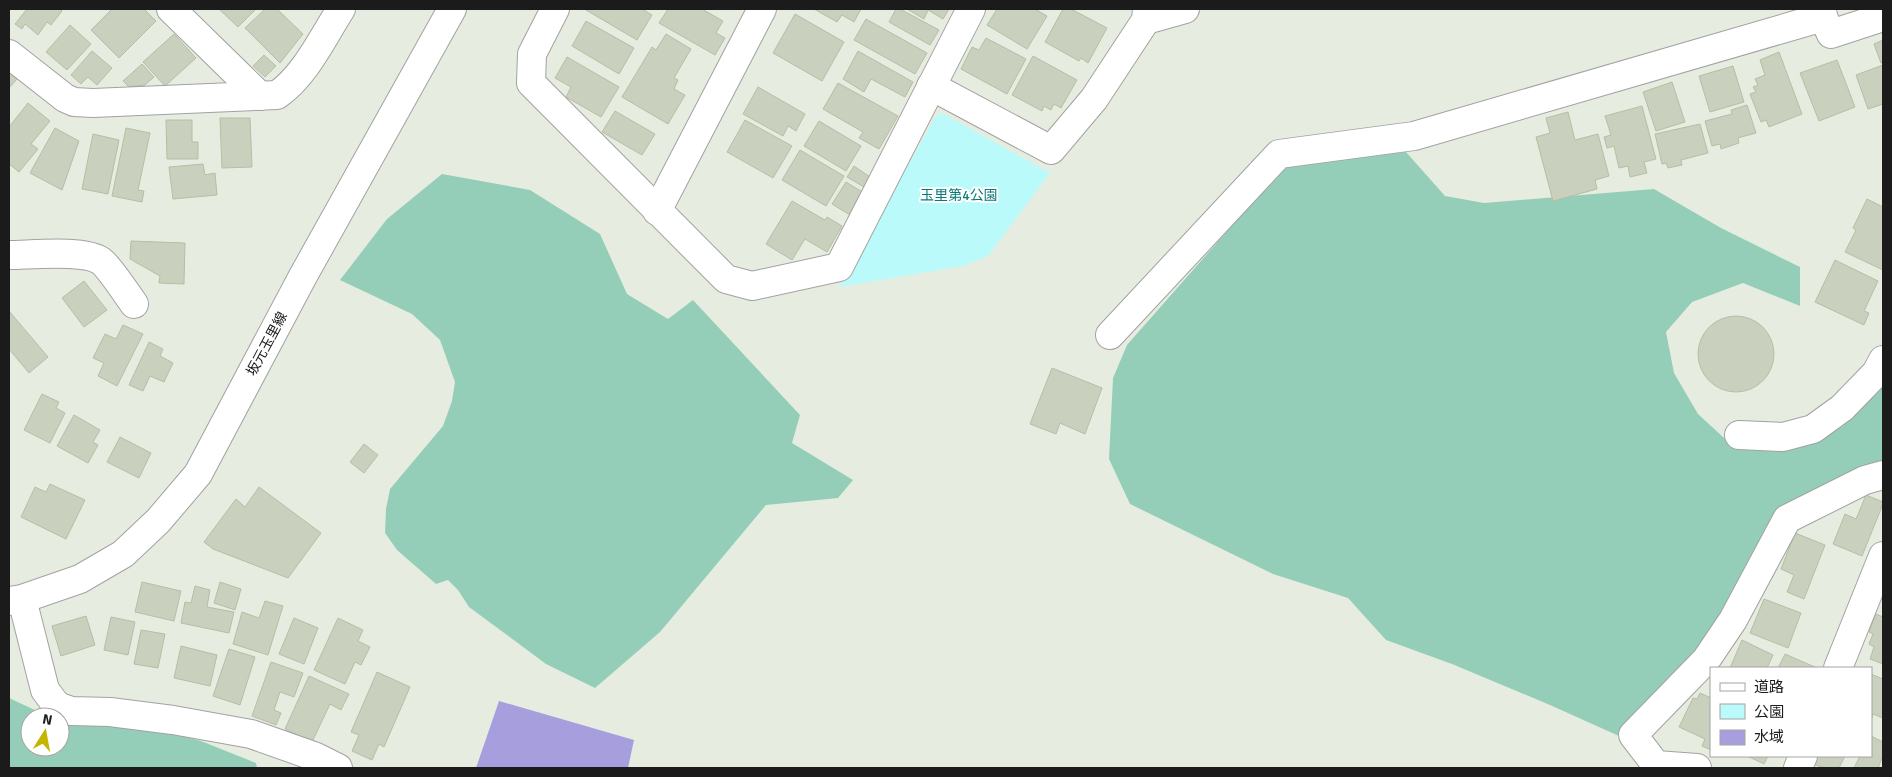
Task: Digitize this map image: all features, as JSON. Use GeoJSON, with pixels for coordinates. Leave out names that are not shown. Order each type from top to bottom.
{"type":"FeatureCollection","features":[{"type":"Feature","properties":{"kind":"street"},"geometry":{"type":"LineString","coordinates":[[171,9],[260,96]]}},
{"type":"Feature","properties":{"kind":"street"},"geometry":{"type":"LineString","coordinates":[[9,54],[65,98],[74,102],[93,103],[277,95],[298,77],[341,9]]}},
{"type":"Feature","properties":{"kind":"street","name":"坂元玉里線"},"geometry":{"type":"LineString","coordinates":[[15,600],[80,579],[123,554],[158,521],[198,474],[303,276],[452,9]]}},
{"type":"Feature","properties":{"kind":"street"},"geometry":{"type":"LineString","coordinates":[[555,9],[532,54],[531,83],[726,279],[752,286],[838,267],[971,9]]}},
{"type":"Feature","properties":{"kind":"street"},"geometry":{"type":"LineString","coordinates":[[657,211],[762,9]]}},
{"type":"Feature","properties":{"kind":"street"},"geometry":{"type":"LineString","coordinates":[[931,86],[1051,150],[1094,99],[1147,14],[1185,9]]}},
{"type":"Feature","properties":{"kind":"street"},"geometry":{"type":"LineString","coordinates":[[1110,335],[1279,154],[1414,136],[1823,13],[1831,34],[1883,17]]}},
{"type":"Feature","properties":{"kind":"street"},"geometry":{"type":"LineString","coordinates":[[9,256],[70,254],[89,256],[101,261],[134,304]]}},
{"type":"Feature","properties":{"kind":"street"},"geometry":{"type":"LineString","coordinates":[[1739,435],[1783,436],[1813,429],[1842,408],[1876,372],[1883,360]]}},
{"type":"Feature","properties":{"kind":"street"},"geometry":{"type":"LineString","coordinates":[[1697,768],[1656,765],[1633,735],[1706,660],[1733,620],[1787,520],[1865,480],[1883,475]]}},
{"type":"Feature","properties":{"kind":"street"},"geometry":{"type":"LineString","coordinates":[[1838,667],[1883,556]]}},
{"type":"Feature","properties":{"kind":"street"},"geometry":{"type":"LineString","coordinates":[[15,600],[45,690],[58,706],[70,711],[110,712],[173,720],[251,734],[316,757],[338,768]]}},
{"type":"Feature","properties":{"kind":"green space","name":"玉里第4公園"},"geometry":{"type":"Polygon","coordinates":[[[942,113],[1050,173],[988,256],[963,266],[839,287],[936,116],[942,113]]]}},
{"type":"Feature","properties":{"kind":"green space"},"geometry":{"type":"Polygon","coordinates":[[[1406,152],[1445,196],[1484,203],[1654,189],[1721,228],[1800,267],[1800,306],[1743,283],[1692,302],[1666,332],[1674,373],[1698,414],[1735,448],[1786,447],[1842,427],[1883,377],[1883,466],[1779,512],[1701,653],[1619,736],[1452,664],[1386,640],[1348,598],[1273,574],[1130,504],[1109,459],[1113,378],[1127,345],[1281,170],[1300,159],[1406,152]]]}},
{"type":"Feature","properties":{"kind":"green space"},"geometry":{"type":"Polygon","coordinates":[[[442,174],[530,190],[600,234],[627,294],[668,319],[693,300],[800,415],[792,443],[853,480],[838,498],[766,505],[660,632],[595,688],[546,664],[469,607],[458,590],[448,580],[436,584],[397,550],[385,533],[386,509],[390,489],[443,426],[452,401],[455,382],[440,340],[412,314],[340,280],[387,219],[442,174]]]}},
{"type":"Feature","properties":{"kind":"green space"},"geometry":{"type":"Polygon","coordinates":[[[9,698],[28,707],[20,707],[20,757],[70,757],[70,723],[134,723],[201,741],[256,763],[257,768],[9,768],[9,698]]]}},
{"type":"Feature","properties":{"kind":"water"},"geometry":{"type":"Polygon","coordinates":[[[499,701],[634,740],[628,768],[476,768],[499,701]]]}},
{"type":"Feature","properties":{"kind":"building"},"geometry":{"type":"Polygon","coordinates":[[[27,9],[60,9],[62,11],[51,25],[47,22],[38,35],[25,24],[22,29],[15,24],[27,9]]]}},
{"type":"Feature","properties":{"kind":"building"},"geometry":{"type":"Polygon","coordinates":[[[112,9],[144,9],[156,21],[119,58],[91,30],[112,9]]]}},
{"type":"Feature","properties":{"kind":"building"},"geometry":{"type":"Polygon","coordinates":[[[219,9],[256,9],[238,27],[219,9]]]}},
{"type":"Feature","properties":{"kind":"building"},"geometry":{"type":"Polygon","coordinates":[[[265,9],[277,9],[303,34],[280,63],[245,28],[265,9]]]}},
{"type":"Feature","properties":{"kind":"building"},"geometry":{"type":"Polygon","coordinates":[[[586,9],[642,9],[652,15],[637,40],[586,9]]]}},
{"type":"Feature","properties":{"kind":"building"},"geometry":{"type":"Polygon","coordinates":[[[668,9],[702,9],[723,21],[716,33],[725,38],[715,55],[659,23],[668,9]]]}},
{"type":"Feature","properties":{"kind":"building"},"geometry":{"type":"Polygon","coordinates":[[[814,9],[861,9],[854,22],[842,15],[837,22],[814,9]]]}},
{"type":"Feature","properties":{"kind":"building"},"geometry":{"type":"Polygon","coordinates":[[[896,9],[900,9],[939,30],[930,45],[889,22],[896,9]]]}},
{"type":"Feature","properties":{"kind":"building"},"geometry":{"type":"Polygon","coordinates":[[[907,9],[949,9],[943,19],[928,10],[924,19],[907,9]]]}},
{"type":"Feature","properties":{"kind":"building"},"geometry":{"type":"Polygon","coordinates":[[[997,9],[1035,9],[1047,16],[1027,49],[987,25],[997,9]]]}},
{"type":"Feature","properties":{"kind":"building"},"geometry":{"type":"Polygon","coordinates":[[[1063,9],[1071,9],[1107,28],[1088,63],[1081,58],[1079,61],[1045,42],[1063,9]]]}},
{"type":"Feature","properties":{"kind":"building"},"geometry":{"type":"Polygon","coordinates":[[[795,14],[844,42],[822,81],[773,53],[795,14]]]}},
{"type":"Feature","properties":{"kind":"building"},"geometry":{"type":"Polygon","coordinates":[[[866,19],[927,53],[915,74],[854,40],[866,19]]]}},
{"type":"Feature","properties":{"kind":"building"},"geometry":{"type":"Polygon","coordinates":[[[586,21],[634,48],[619,74],[572,46],[586,21]]]}},
{"type":"Feature","properties":{"kind":"building"},"geometry":{"type":"Polygon","coordinates":[[[70,25],[91,44],[67,70],[46,52],[70,25]]]}},
{"type":"Feature","properties":{"kind":"building"},"geometry":{"type":"Polygon","coordinates":[[[174,34],[196,58],[165,86],[143,62],[174,34]]]}},
{"type":"Feature","properties":{"kind":"building"},"geometry":{"type":"Polygon","coordinates":[[[666,34],[691,49],[674,78],[678,80],[674,89],[685,95],[668,124],[622,97],[652,47],[656,50],[666,34]]]}},
{"type":"Feature","properties":{"kind":"building"},"geometry":{"type":"Polygon","coordinates":[[[986,38],[1026,59],[1007,94],[961,69],[972,47],[979,50],[986,38]]]}},
{"type":"Feature","properties":{"kind":"building"},"geometry":{"type":"Polygon","coordinates":[[[1883,40],[1883,62],[1881,63],[1874,44],[1883,40]]]}},
{"type":"Feature","properties":{"kind":"building"},"geometry":{"type":"Polygon","coordinates":[[[92,51],[112,68],[97,85],[88,77],[81,84],[71,75],[92,51]]]}},
{"type":"Feature","properties":{"kind":"building"},"geometry":{"type":"Polygon","coordinates":[[[858,51],[913,82],[905,97],[871,79],[864,92],[843,79],[858,51]]]}},
{"type":"Feature","properties":{"kind":"building"},"geometry":{"type":"Polygon","coordinates":[[[1779,52],[1802,114],[1769,127],[1766,120],[1761,122],[1750,94],[1756,92],[1753,87],[1758,85],[1755,79],[1765,75],[1760,60],[1779,52]]]}},
{"type":"Feature","properties":{"kind":"building"},"geometry":{"type":"Polygon","coordinates":[[[264,55],[276,66],[265,77],[253,66],[264,55]]]}},
{"type":"Feature","properties":{"kind":"building"},"geometry":{"type":"Polygon","coordinates":[[[1033,56],[1077,80],[1061,108],[1054,104],[1051,110],[1044,106],[1042,111],[1012,95],[1033,56]]]}},
{"type":"Feature","properties":{"kind":"building"},"geometry":{"type":"Polygon","coordinates":[[[567,57],[619,87],[601,117],[566,97],[571,87],[555,78],[567,57]]]}},
{"type":"Feature","properties":{"kind":"building"},"geometry":{"type":"Polygon","coordinates":[[[1837,60],[1855,107],[1819,121],[1800,73],[1837,60]]]}},
{"type":"Feature","properties":{"kind":"building"},"geometry":{"type":"Polygon","coordinates":[[[142,64],[154,77],[145,85],[129,87],[123,81],[142,64]]]}},
{"type":"Feature","properties":{"kind":"building"},"geometry":{"type":"Polygon","coordinates":[[[1883,65],[1883,104],[1868,109],[1856,75],[1883,65]]]}},
{"type":"Feature","properties":{"kind":"building"},"geometry":{"type":"Polygon","coordinates":[[[1733,66],[1744,102],[1710,112],[1699,76],[1733,66]]]}},
{"type":"Feature","properties":{"kind":"building"},"geometry":{"type":"Polygon","coordinates":[[[9,72],[17,79],[9,88],[9,72]]]}},
{"type":"Feature","properties":{"kind":"building"},"geometry":{"type":"Polygon","coordinates":[[[1672,82],[1685,122],[1656,131],[1643,92],[1672,82]]]}},
{"type":"Feature","properties":{"kind":"building"},"geometry":{"type":"Polygon","coordinates":[[[838,83],[898,116],[879,149],[859,138],[863,132],[823,109],[838,83]]]}},
{"type":"Feature","properties":{"kind":"building"},"geometry":{"type":"Polygon","coordinates":[[[758,87],[805,114],[796,131],[788,126],[783,136],[743,114],[758,87]]]}},
{"type":"Feature","properties":{"kind":"building"},"geometry":{"type":"Polygon","coordinates":[[[28,103],[50,121],[31,144],[38,149],[19,172],[9,164],[9,127],[28,103]]]}},
{"type":"Feature","properties":{"kind":"building"},"geometry":{"type":"Polygon","coordinates":[[[1747,105],[1756,133],[1738,138],[1739,143],[1721,149],[1720,144],[1712,146],[1705,121],[1732,114],[1731,110],[1747,105]]]}},
{"type":"Feature","properties":{"kind":"building"},"geometry":{"type":"Polygon","coordinates":[[[1642,106],[1656,159],[1644,162],[1647,173],[1630,177],[1628,166],[1619,168],[1614,146],[1607,148],[1604,137],[1611,135],[1605,116],[1642,106]]]}},
{"type":"Feature","properties":{"kind":"building"},"geometry":{"type":"Polygon","coordinates":[[[615,111],[655,134],[642,155],[602,132],[615,111]]]}},
{"type":"Feature","properties":{"kind":"building"},"geometry":{"type":"Polygon","coordinates":[[[1568,112],[1575,140],[1598,134],[1609,176],[1595,180],[1597,189],[1553,201],[1536,137],[1550,133],[1546,118],[1568,112]]]}},
{"type":"Feature","properties":{"kind":"building"},"geometry":{"type":"Polygon","coordinates":[[[220,118],[250,118],[252,167],[222,168],[220,118]]]}},
{"type":"Feature","properties":{"kind":"building"},"geometry":{"type":"Polygon","coordinates":[[[166,120],[192,120],[192,142],[198,142],[198,159],[167,159],[166,120]]]}},
{"type":"Feature","properties":{"kind":"building"},"geometry":{"type":"Polygon","coordinates":[[[745,120],[792,146],[773,178],[727,152],[745,120]]]}},
{"type":"Feature","properties":{"kind":"building"},"geometry":{"type":"Polygon","coordinates":[[[819,121],[861,146],[846,171],[804,146],[819,121]]]}},
{"type":"Feature","properties":{"kind":"building"},"geometry":{"type":"Polygon","coordinates":[[[1700,124],[1708,153],[1681,160],[1682,165],[1668,168],[1666,163],[1662,164],[1655,134],[1700,124]]]}},
{"type":"Feature","properties":{"kind":"building"},"geometry":{"type":"Polygon","coordinates":[[[55,128],[79,141],[62,190],[30,173],[55,128]]]}},
{"type":"Feature","properties":{"kind":"building"},"geometry":{"type":"Polygon","coordinates":[[[126,128],[150,133],[138,190],[144,191],[142,202],[112,196],[126,128]]]}},
{"type":"Feature","properties":{"kind":"building"},"geometry":{"type":"Polygon","coordinates":[[[93,134],[119,140],[108,194],[82,189],[93,134]]]}},
{"type":"Feature","properties":{"kind":"building"},"geometry":{"type":"Polygon","coordinates":[[[800,150],[844,176],[826,206],[782,180],[800,150]]]}},
{"type":"Feature","properties":{"kind":"building"},"geometry":{"type":"Polygon","coordinates":[[[203,164],[205,175],[215,173],[217,195],[173,199],[169,167],[203,164]]]}},
{"type":"Feature","properties":{"kind":"building"},"geometry":{"type":"Polygon","coordinates":[[[854,166],[870,177],[864,187],[847,177],[854,166]]]}},
{"type":"Feature","properties":{"kind":"building"},"geometry":{"type":"Polygon","coordinates":[[[846,182],[864,193],[850,215],[832,204],[846,182]]]}},
{"type":"Feature","properties":{"kind":"building"},"geometry":{"type":"Polygon","coordinates":[[[1867,199],[1883,207],[1883,270],[1845,252],[1856,230],[1853,228],[1867,199]]]}},
{"type":"Feature","properties":{"kind":"building"},"geometry":{"type":"Polygon","coordinates":[[[792,201],[825,220],[827,217],[842,226],[827,252],[805,239],[792,260],[766,244],[792,201]]]}},
{"type":"Feature","properties":{"kind":"building"},"geometry":{"type":"Polygon","coordinates":[[[131,241],[185,243],[184,284],[159,283],[160,276],[130,259],[131,241]]]}},
{"type":"Feature","properties":{"kind":"building"},"geometry":{"type":"Polygon","coordinates":[[[1835,260],[1878,281],[1864,311],[1869,313],[1864,325],[1815,302],[1835,260]]]}},
{"type":"Feature","properties":{"kind":"building"},"geometry":{"type":"Polygon","coordinates":[[[84,281],[107,310],[84,327],[62,298],[84,281]]]}},
{"type":"Feature","properties":{"kind":"building"},"geometry":{"type":"Polygon","coordinates":[[[9,311],[48,357],[29,373],[9,349],[9,311]]]}},
{"type":"Feature","properties":{"kind":"building"},"geometry":{"type":"Polygon","coordinates":[[[1736,316],[1750,319],[1763,327],[1771,340],[1774,354],[1771,368],[1763,381],[1750,389],[1736,392],[1722,389],[1709,381],[1701,368],[1698,354],[1701,340],[1709,327],[1722,319],[1736,316]]]}},
{"type":"Feature","properties":{"kind":"building"},"geometry":{"type":"Polygon","coordinates":[[[123,325],[143,334],[117,386],[98,376],[104,363],[93,358],[105,334],[116,339],[123,325]]]}},
{"type":"Feature","properties":{"kind":"building"},"geometry":{"type":"Polygon","coordinates":[[[149,342],[163,349],[160,356],[173,363],[164,382],[150,376],[143,391],[129,385],[149,342]]]}},
{"type":"Feature","properties":{"kind":"building"},"geometry":{"type":"Polygon","coordinates":[[[1052,368],[1102,388],[1085,434],[1060,423],[1056,434],[1030,424],[1052,368]]]}},
{"type":"Feature","properties":{"kind":"building"},"geometry":{"type":"Polygon","coordinates":[[[42,394],[59,402],[56,408],[65,413],[50,443],[24,430],[42,394]]]}},
{"type":"Feature","properties":{"kind":"building"},"geometry":{"type":"Polygon","coordinates":[[[74,415],[100,430],[93,442],[98,445],[88,463],[57,446],[74,415]]]}},
{"type":"Feature","properties":{"kind":"building"},"geometry":{"type":"Polygon","coordinates":[[[120,437],[151,453],[139,478],[107,462],[120,437]]]}},
{"type":"Feature","properties":{"kind":"building"},"geometry":{"type":"Polygon","coordinates":[[[364,444],[378,455],[364,473],[350,462],[364,444]]]}},
{"type":"Feature","properties":{"kind":"building"},"geometry":{"type":"Polygon","coordinates":[[[50,484],[85,500],[66,539],[21,517],[35,487],[46,492],[50,484]]]}},
{"type":"Feature","properties":{"kind":"building"},"geometry":{"type":"Polygon","coordinates":[[[259,487],[321,533],[288,578],[213,549],[204,542],[236,499],[245,507],[259,487]]]}},
{"type":"Feature","properties":{"kind":"building"},"geometry":{"type":"Polygon","coordinates":[[[1866,495],[1883,502],[1883,504],[1862,556],[1833,544],[1845,514],[1856,519],[1866,495]]]}},
{"type":"Feature","properties":{"kind":"building"},"geometry":{"type":"Polygon","coordinates":[[[1795,533],[1825,545],[1804,599],[1787,592],[1794,575],[1781,569],[1795,533]]]}},
{"type":"Feature","properties":{"kind":"building"},"geometry":{"type":"Polygon","coordinates":[[[142,582],[181,591],[174,621],[135,612],[142,582]]]}},
{"type":"Feature","properties":{"kind":"building"},"geometry":{"type":"Polygon","coordinates":[[[220,582],[241,589],[235,610],[214,603],[220,582]]]}},
{"type":"Feature","properties":{"kind":"building"},"geometry":{"type":"Polygon","coordinates":[[[195,586],[210,590],[207,607],[234,612],[229,633],[181,623],[185,602],[191,603],[195,586]]]}},
{"type":"Feature","properties":{"kind":"building"},"geometry":{"type":"Polygon","coordinates":[[[1764,599],[1801,613],[1788,648],[1750,633],[1764,599]]]}},
{"type":"Feature","properties":{"kind":"building"},"geometry":{"type":"Polygon","coordinates":[[[265,601],[283,606],[268,655],[233,644],[242,612],[259,618],[265,601]]]}},
{"type":"Feature","properties":{"kind":"building"},"geometry":{"type":"Polygon","coordinates":[[[1876,614],[1883,617],[1883,664],[1870,659],[1874,647],[1869,644],[1873,634],[1869,632],[1876,614]]]}},
{"type":"Feature","properties":{"kind":"building"},"geometry":{"type":"Polygon","coordinates":[[[86,616],[95,645],[61,656],[52,626],[86,616]]]}},
{"type":"Feature","properties":{"kind":"building"},"geometry":{"type":"Polygon","coordinates":[[[111,617],[135,622],[128,655],[104,650],[111,617]]]}},
{"type":"Feature","properties":{"kind":"building"},"geometry":{"type":"Polygon","coordinates":[[[294,618],[318,628],[304,664],[279,654],[294,618]]]}},
{"type":"Feature","properties":{"kind":"building"},"geometry":{"type":"Polygon","coordinates":[[[338,618],[363,630],[358,641],[370,647],[361,665],[355,662],[345,684],[314,670],[338,618]]]}},
{"type":"Feature","properties":{"kind":"building"},"geometry":{"type":"Polygon","coordinates":[[[141,630],[165,634],[158,668],[134,664],[141,630]]]}},
{"type":"Feature","properties":{"kind":"building"},"geometry":{"type":"Polygon","coordinates":[[[1742,640],[1773,655],[1767,667],[1730,667],[1742,640]]]}},
{"type":"Feature","properties":{"kind":"building"},"geometry":{"type":"Polygon","coordinates":[[[181,646],[217,655],[210,686],[174,678],[181,646]]]}},
{"type":"Feature","properties":{"kind":"building"},"geometry":{"type":"Polygon","coordinates":[[[229,649],[255,657],[240,705],[213,696],[229,649]]]}},
{"type":"Feature","properties":{"kind":"building"},"geometry":{"type":"Polygon","coordinates":[[[1785,654],[1815,667],[1778,667],[1785,654]]]}},
{"type":"Feature","properties":{"kind":"building"},"geometry":{"type":"Polygon","coordinates":[[[271,662],[303,673],[294,697],[280,692],[274,710],[281,713],[276,725],[252,716],[271,662]]]}},
{"type":"Feature","properties":{"kind":"building"},"geometry":{"type":"Polygon","coordinates":[[[377,672],[410,687],[384,747],[379,744],[372,760],[352,751],[359,735],[351,732],[377,672]]]}},
{"type":"Feature","properties":{"kind":"building"},"geometry":{"type":"Polygon","coordinates":[[[1872,674],[1883,679],[1883,718],[1873,714],[1872,718],[1872,674]]]}},
{"type":"Feature","properties":{"kind":"building"},"geometry":{"type":"Polygon","coordinates":[[[309,676],[349,694],[341,710],[330,704],[312,742],[285,729],[309,676]]]}},
{"type":"Feature","properties":{"kind":"building"},"geometry":{"type":"Polygon","coordinates":[[[1700,693],[1710,698],[1710,750],[1702,746],[1705,739],[1679,727],[1693,698],[1697,699],[1700,693]]]}},
{"type":"Feature","properties":{"kind":"building"},"geometry":{"type":"Polygon","coordinates":[[[1872,736],[1883,742],[1883,756],[1878,768],[1854,768],[1860,757],[1872,757],[1872,736]]]}},
{"type":"Feature","properties":{"kind":"building"},"geometry":{"type":"Polygon","coordinates":[[[1749,757],[1768,757],[1764,764],[1749,757]]]}},
{"type":"Feature","properties":{"kind":"building"},"geometry":{"type":"Polygon","coordinates":[[[1814,757],[1844,757],[1839,768],[1824,768],[1811,763],[1814,757]]]}}]}
